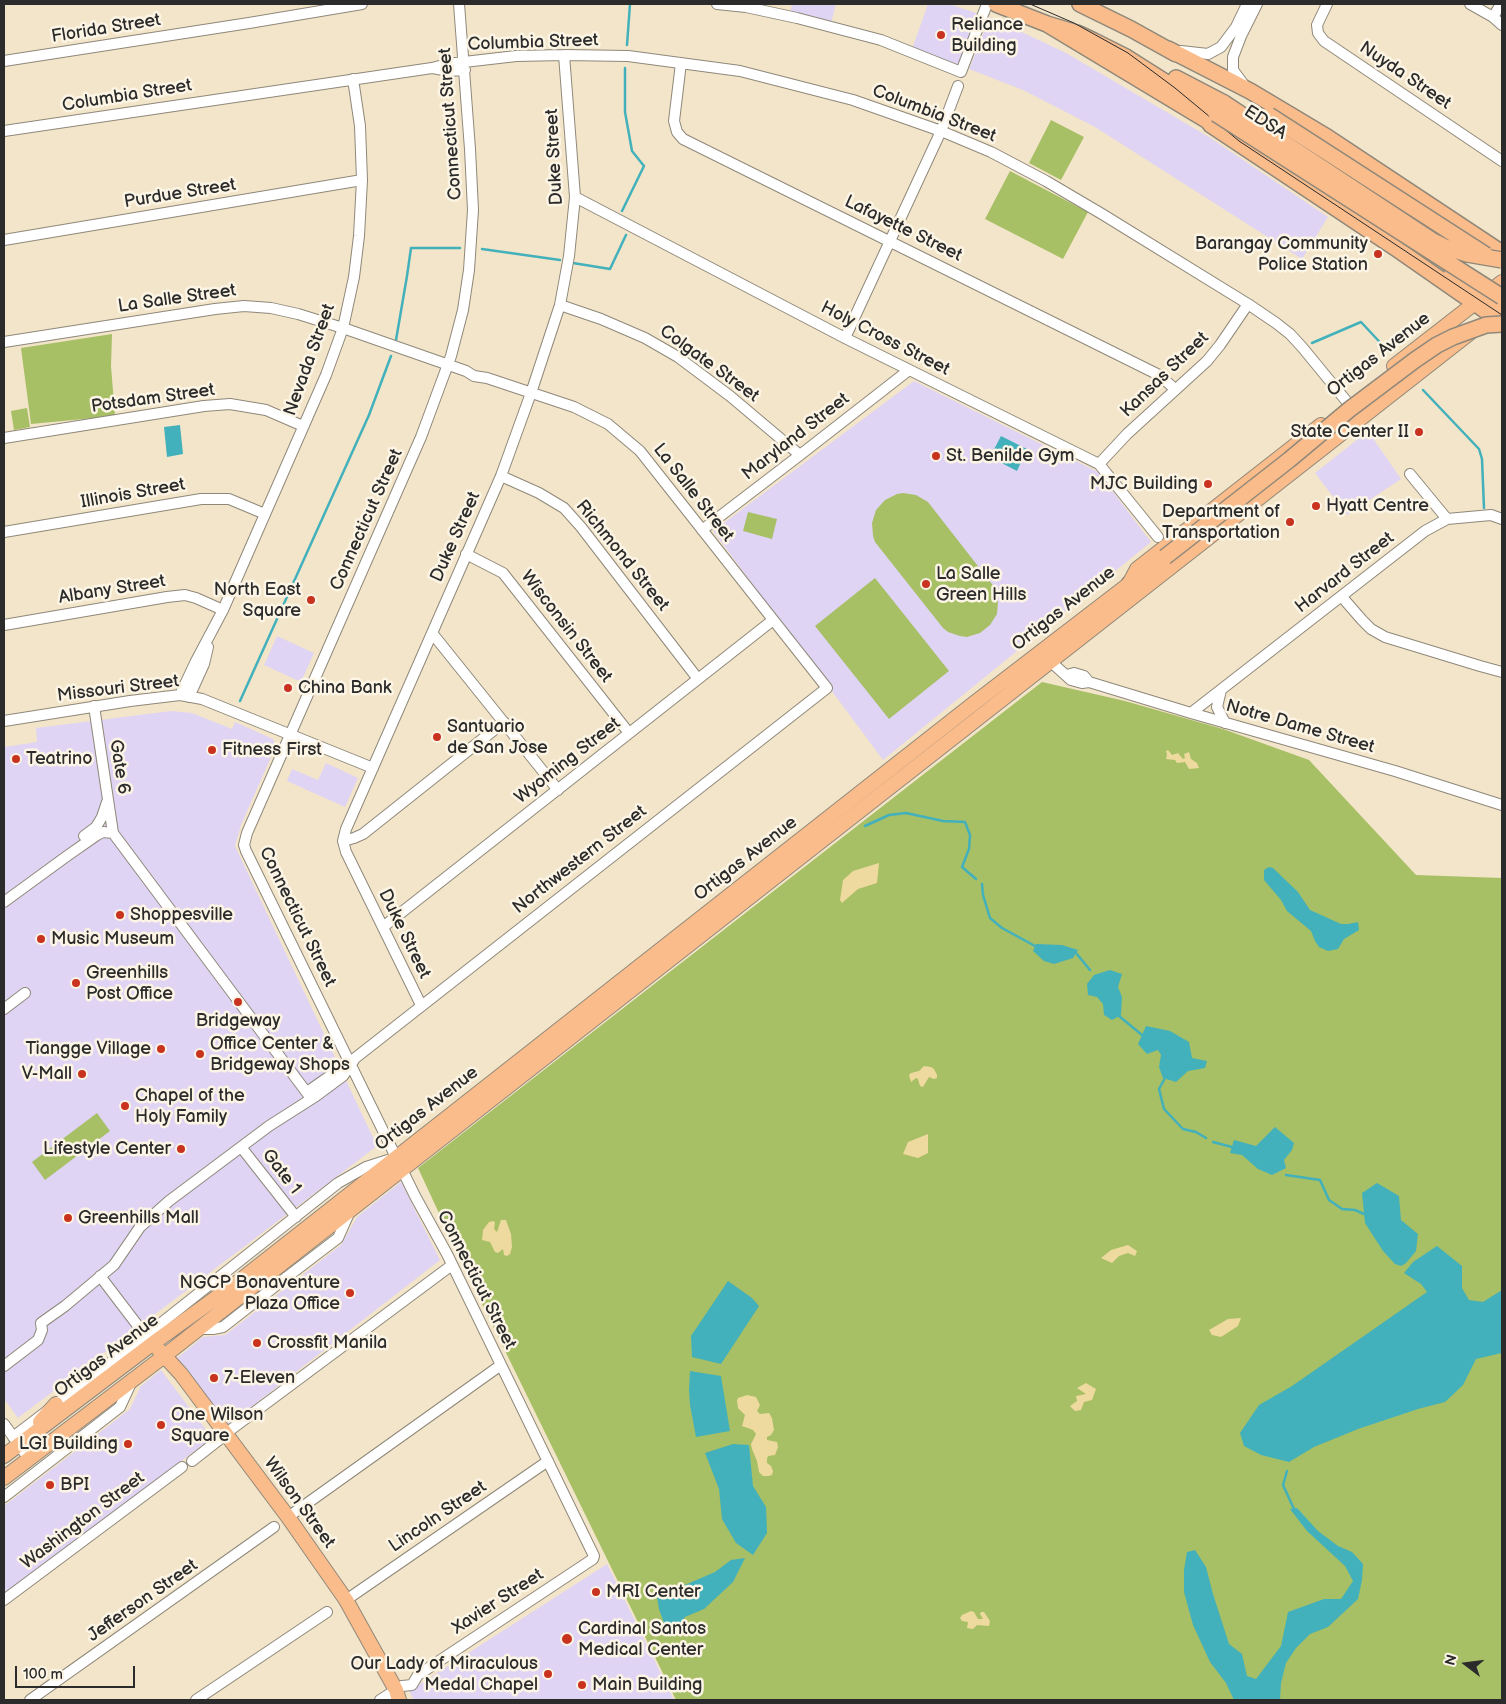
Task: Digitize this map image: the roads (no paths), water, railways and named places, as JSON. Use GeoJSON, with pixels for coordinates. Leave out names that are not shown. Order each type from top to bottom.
{"type":"FeatureCollection","features":[{"type":"Feature","properties":{"kind":"highway"},"geometry":{"type":"LineString","coordinates":[[996,4],[1047,24],[1077,33],[1117,53],[1137,58],[1216,113]]}},
{"type":"Feature","properties":{"kind":"highway","name":"EDSA"},"geometry":{"type":"LineString","coordinates":[[1080,4],[1168,49],[1502,265]]}},
{"type":"Feature","properties":{"kind":"highway"},"geometry":{"type":"LineString","coordinates":[[1047,24],[1216,113],[1433,241],[1467,254],[1502,260]]}},
{"type":"Feature","properties":{"kind":"highway"},"geometry":{"type":"LineString","coordinates":[[1168,49],[1250,91],[1327,137],[1502,253]]}},
{"type":"Feature","properties":{"kind":"highway"},"geometry":{"type":"LineString","coordinates":[[1130,584],[1289,460],[1350,409],[1431,349],[1443,341],[1486,325],[1501,310],[1417,250],[1211,126],[1216,113]]}},
{"type":"Feature","properties":{"kind":"highway","name":"EDSA"},"geometry":{"type":"LineString","coordinates":[[1216,113],[1501,310]]}},
{"type":"Feature","properties":{"kind":"highway"},"geometry":{"type":"LineString","coordinates":[[1272,162],[1397,248],[1482,297]]}},
{"type":"Feature","properties":{"kind":"highway"},"geometry":{"type":"LineString","coordinates":[[1417,250],[1427,245],[1436,228],[1436,216],[1430,205]]}},
{"type":"Feature","properties":{"kind":"highway"},"geometry":{"type":"LineString","coordinates":[[1460,226],[1502,240]]}},
{"type":"Feature","properties":{"kind":"highway"},"geometry":{"type":"LineString","coordinates":[[1463,339],[1477,332],[1491,329],[1502,330]]}},
{"type":"Feature","properties":{"kind":"main road","name":"Ortigas Avenue"},"geometry":{"type":"LineString","coordinates":[[4,1478],[162,1358],[351,1209],[399,1163],[973,704],[1130,584],[1138,569],[1502,282]]}},
{"type":"Feature","properties":{"kind":"main road","name":"Ortigas Avenue"},"geometry":{"type":"LineString","coordinates":[[4,1456],[16,1441],[34,1434],[149,1339],[238,1282],[399,1163],[1050,661],[1501,310]]}},
{"type":"Feature","properties":{"kind":"main road"},"geometry":{"type":"LineString","coordinates":[[1295,444],[1296,453],[1308,460]]}},
{"type":"Feature","properties":{"kind":"main road"},"geometry":{"type":"LineString","coordinates":[[1286,458],[1290,463],[1286,477],[1272,475],[1275,461],[1286,458]]}},
{"type":"Feature","properties":{"kind":"main road","name":"Wilson Street"},"geometry":{"type":"LineString","coordinates":[[149,1339],[288,1517],[346,1600],[394,1694]]}},
{"type":"Feature","properties":{"kind":"main road","name":"Wilson Street"},"geometry":{"type":"LineString","coordinates":[[162,1358],[216,1422],[223,1436],[342,1604],[394,1694]]}},
{"type":"Feature","properties":{"kind":"main road"},"geometry":{"type":"LineString","coordinates":[[34,1434],[37,1425],[56,1404]]}},
{"type":"Feature","properties":{"kind":"street","name":"Florida Street"},"geometry":{"type":"LineString","coordinates":[[4,61],[362,4]]}},
{"type":"Feature","properties":{"kind":"street","name":"Connecticut Street"},"geometry":{"type":"LineString","coordinates":[[459,4],[471,158],[473,210],[472,248],[463,310],[448,364],[421,437],[250,826],[244,845],[594,1556]]}},
{"type":"Feature","properties":{"kind":"street"},"geometry":{"type":"LineString","coordinates":[[717,4],[746,7],[797,18],[881,40],[961,72],[987,4]]}},
{"type":"Feature","properties":{"kind":"street"},"geometry":{"type":"LineString","coordinates":[[1168,49],[1208,54],[1221,47],[1236,27],[1247,4]]}},
{"type":"Feature","properties":{"kind":"street"},"geometry":{"type":"LineString","coordinates":[[1250,91],[1236,76],[1233,70],[1233,57],[1240,36],[1257,4]]}},
{"type":"Feature","properties":{"kind":"street","name":"Nuyda Street"},"geometry":{"type":"LineString","coordinates":[[1327,4],[1317,25],[1318,33],[1324,41],[1502,161]]}},
{"type":"Feature","properties":{"kind":"street"},"geometry":{"type":"LineString","coordinates":[[1470,4],[1493,16],[1502,25]]}},
{"type":"Feature","properties":{"kind":"street"},"geometry":{"type":"LineString","coordinates":[[1493,16],[1501,4]]}},
{"type":"Feature","properties":{"kind":"street","name":"Duke Street"},"geometry":{"type":"LineString","coordinates":[[421,1006],[346,852],[343,841],[346,829],[501,476],[560,305],[569,256],[575,197],[564,55]]}},
{"type":"Feature","properties":{"kind":"street","name":"Columbia Street"},"geometry":{"type":"LineString","coordinates":[[4,132],[432,68],[447,64],[464,66],[516,56],[628,56],[740,71],[853,100],[941,131],[991,152],[1046,181],[1248,304],[1290,334],[1348,403]]}},
{"type":"Feature","properties":{"kind":"street","name":"Lafayette Street"},"geometry":{"type":"LineString","coordinates":[[681,63],[674,121],[677,132],[683,139],[1159,375],[1175,389]]}},
{"type":"Feature","properties":{"kind":"street","name":"Nevada Street"},"geometry":{"type":"LineString","coordinates":[[185,696],[204,664],[211,634],[326,375],[343,328],[354,277],[359,236],[362,180],[360,126],[353,79]]}},
{"type":"Feature","properties":{"kind":"street"},"geometry":{"type":"LineString","coordinates":[[845,338],[941,131],[958,86]]}},
{"type":"Feature","properties":{"kind":"street","name":"Purdue Street"},"geometry":{"type":"LineString","coordinates":[[4,240],[362,180]]}},
{"type":"Feature","properties":{"kind":"street","name":"Holy Cross Street"},"geometry":{"type":"LineString","coordinates":[[575,197],[845,338],[1099,464],[1158,537]]}},
{"type":"Feature","properties":{"kind":"street","name":"Kansas Street"},"geometry":{"type":"LineString","coordinates":[[1099,464],[1127,434],[1214,353],[1248,304]]}},
{"type":"Feature","properties":{"kind":"street","name":"Colgate Street"},"geometry":{"type":"LineString","coordinates":[[560,305],[601,319],[645,338],[678,357],[730,396],[800,456]]}},
{"type":"Feature","properties":{"kind":"street","name":"La Salle Street"},"geometry":{"type":"LineString","coordinates":[[4,342],[215,309],[244,306],[271,308],[343,328],[448,364],[474,376],[487,378],[574,408],[608,424],[640,451],[827,688]]}},
{"type":"Feature","properties":{"kind":"street","name":"Maryland Street"},"geometry":{"type":"LineString","coordinates":[[702,530],[909,370]]}},
{"type":"Feature","properties":{"kind":"street","name":"Potsdam Street"},"geometry":{"type":"LineString","coordinates":[[4,438],[204,406],[230,404],[266,410],[303,426]]}},
{"type":"Feature","properties":{"kind":"street"},"geometry":{"type":"LineString","coordinates":[[1410,474],[1447,520]]}},
{"type":"Feature","properties":{"kind":"street","name":"Richmond Street"},"geometry":{"type":"LineString","coordinates":[[501,476],[540,493],[564,508],[581,527],[698,679]]}},
{"type":"Feature","properties":{"kind":"street","name":"Illinois Street"},"geometry":{"type":"LineString","coordinates":[[4,532],[201,499],[229,499],[265,514]]}},
{"type":"Feature","properties":{"kind":"street","name":"Harvard Street"},"geometry":{"type":"LineString","coordinates":[[1191,713],[1425,531],[1447,520],[1491,515],[1502,519]]}},
{"type":"Feature","properties":{"kind":"street","name":"Wisconsin Street"},"geometry":{"type":"LineString","coordinates":[[466,554],[503,573],[629,733]]}},
{"type":"Feature","properties":{"kind":"street","name":"Albany Street"},"geometry":{"type":"LineString","coordinates":[[4,625],[185,595],[223,610]]}},
{"type":"Feature","properties":{"kind":"street"},"geometry":{"type":"LineString","coordinates":[[1342,597],[1371,629],[1385,637],[1502,672]]}},
{"type":"Feature","properties":{"kind":"street","name":"Wyoming Street"},"geometry":{"type":"LineString","coordinates":[[383,927],[773,620]]}},
{"type":"Feature","properties":{"kind":"street"},"geometry":{"type":"LineString","coordinates":[[432,633],[558,790]]}},
{"type":"Feature","properties":{"kind":"street","name":"Notre Dame Street"},"geometry":{"type":"LineString","coordinates":[[1050,661],[1059,671],[1072,680],[1082,683],[1090,682],[1225,723],[1395,771],[1502,805]]}},
{"type":"Feature","properties":{"kind":"street","name":"Northwestern Street"},"geometry":{"type":"LineString","coordinates":[[4,1366],[38,1340],[42,1330],[40,1323],[70,1302],[114,1265],[140,1227],[169,1201],[288,1112],[827,688]]}},
{"type":"Feature","properties":{"kind":"street"},"geometry":{"type":"LineString","coordinates":[[1221,690],[1218,708],[1225,723]]}},
{"type":"Feature","properties":{"kind":"street","name":"Missouri Street"},"geometry":{"type":"LineString","coordinates":[[4,721],[94,706],[185,696],[202,699],[373,768]]}},
{"type":"Feature","properties":{"kind":"street","name":"Gate 6"},"geometry":{"type":"LineString","coordinates":[[94,706],[113,833]]}},
{"type":"Feature","properties":{"kind":"street"},"geometry":{"type":"LineString","coordinates":[[343,841],[364,834],[504,722]]}},
{"type":"Feature","properties":{"kind":"street"},"geometry":{"type":"LineString","coordinates":[[68,849],[96,827],[102,817],[108,798]]}},
{"type":"Feature","properties":{"kind":"street"},"geometry":{"type":"LineString","coordinates":[[4,902],[97,835],[103,832],[113,833],[309,1095]]}},
{"type":"Feature","properties":{"kind":"street"},"geometry":{"type":"LineString","coordinates":[[4,1009],[25,993]]}},
{"type":"Feature","properties":{"kind":"street","name":"Gate 1"},"geometry":{"type":"LineString","coordinates":[[241,1147],[296,1217]]}},
{"type":"Feature","properties":{"kind":"street"},"geometry":{"type":"LineString","coordinates":[[16,1441],[56,1404],[149,1339],[338,1183],[366,1167],[399,1163]]}},
{"type":"Feature","properties":{"kind":"street"},"geometry":{"type":"LineString","coordinates":[[192,1461],[452,1265]]}},
{"type":"Feature","properties":{"kind":"street"},"geometry":{"type":"LineString","coordinates":[[100,1276],[149,1339]]}},
{"type":"Feature","properties":{"kind":"street"},"geometry":{"type":"LineString","coordinates":[[288,1517],[501,1364]]}},
{"type":"Feature","properties":{"kind":"street"},"geometry":{"type":"LineString","coordinates":[[4,1497],[120,1407],[132,1381]]}},
{"type":"Feature","properties":{"kind":"street"},"geometry":{"type":"LineString","coordinates":[[4,1424],[29,1459]]}},
{"type":"Feature","properties":{"kind":"street","name":"Lincoln Street"},"geometry":{"type":"LineString","coordinates":[[346,1600],[548,1461]]}},
{"type":"Feature","properties":{"kind":"street","name":"Washington Street"},"geometry":{"type":"LineString","coordinates":[[4,1600],[182,1468]]}},
{"type":"Feature","properties":{"kind":"street","name":"Jefferson Street"},"geometry":{"type":"LineString","coordinates":[[30,1700],[274,1527]]}},
{"type":"Feature","properties":{"kind":"street","name":"Xavier Street"},"geometry":{"type":"LineString","coordinates":[[394,1694],[412,1685],[418,1674],[593,1559],[594,1556]]}},
{"type":"Feature","properties":{"kind":"street"},"geometry":{"type":"LineString","coordinates":[[196,1700],[327,1612]]}},
{"type":"Feature","properties":{"kind":"water"},"geometry":{"type":"Polygon","coordinates":[[[180,425],[183,454],[167,457],[164,427],[180,425]]]}},
{"type":"Feature","properties":{"kind":"water"},"geometry":{"type":"Polygon","coordinates":[[[1001,436],[1027,449],[1017,471],[990,457],[1001,436]]]}},
{"type":"Feature","properties":{"kind":"water"},"geometry":{"type":"Polygon","coordinates":[[[1269,867],[1273,868],[1298,892],[1310,910],[1341,924],[1358,922],[1359,930],[1344,939],[1338,949],[1328,951],[1319,947],[1311,931],[1287,911],[1281,900],[1264,880],[1264,870],[1269,867]]]}},
{"type":"Feature","properties":{"kind":"water"},"geometry":{"type":"Polygon","coordinates":[[[1036,944],[1062,945],[1078,950],[1073,958],[1054,964],[1044,961],[1033,951],[1036,944]]]}},
{"type":"Feature","properties":{"kind":"water"},"geometry":{"type":"Polygon","coordinates":[[[1110,970],[1122,974],[1118,987],[1122,997],[1121,1015],[1112,1020],[1104,1015],[1103,1004],[1097,997],[1088,995],[1087,984],[1094,975],[1110,970]]]}},
{"type":"Feature","properties":{"kind":"water"},"geometry":{"type":"Polygon","coordinates":[[[1146,1026],[1170,1031],[1189,1042],[1192,1058],[1207,1061],[1205,1068],[1188,1071],[1176,1082],[1163,1078],[1159,1067],[1161,1055],[1158,1050],[1147,1054],[1138,1044],[1146,1026]]]}},
{"type":"Feature","properties":{"kind":"water"},"geometry":{"type":"Polygon","coordinates":[[[1275,1127],[1294,1143],[1292,1150],[1284,1160],[1286,1168],[1272,1175],[1258,1169],[1242,1155],[1230,1153],[1234,1140],[1256,1146],[1275,1127]]]}},
{"type":"Feature","properties":{"kind":"water"},"geometry":{"type":"Polygon","coordinates":[[[1377,1183],[1399,1196],[1401,1220],[1418,1234],[1416,1251],[1401,1266],[1395,1264],[1383,1251],[1365,1223],[1362,1193],[1377,1183]]]}},
{"type":"Feature","properties":{"kind":"water"},"geometry":{"type":"Polygon","coordinates":[[[1437,1246],[1462,1266],[1462,1288],[1469,1300],[1483,1302],[1502,1290],[1502,1353],[1476,1359],[1463,1385],[1445,1402],[1358,1429],[1314,1447],[1289,1462],[1261,1455],[1244,1446],[1240,1433],[1259,1405],[1292,1386],[1427,1292],[1421,1284],[1404,1273],[1413,1262],[1437,1246]]]}},
{"type":"Feature","properties":{"kind":"water"},"geometry":{"type":"Polygon","coordinates":[[[728,1281],[752,1298],[759,1306],[721,1364],[692,1357],[691,1336],[728,1281]]]}},
{"type":"Feature","properties":{"kind":"water"},"geometry":{"type":"Polygon","coordinates":[[[690,1371],[721,1376],[730,1431],[696,1437],[690,1405],[690,1371]]]}},
{"type":"Feature","properties":{"kind":"water"},"geometry":{"type":"Polygon","coordinates":[[[733,1444],[749,1445],[753,1486],[766,1507],[767,1533],[753,1555],[736,1543],[722,1519],[719,1489],[705,1453],[733,1444]]]}},
{"type":"Feature","properties":{"kind":"water"},"geometry":{"type":"Polygon","coordinates":[[[1297,1508],[1318,1531],[1338,1546],[1352,1552],[1363,1564],[1358,1599],[1328,1627],[1310,1634],[1296,1648],[1286,1663],[1281,1683],[1280,1700],[1234,1700],[1226,1683],[1210,1662],[1193,1625],[1184,1592],[1184,1570],[1187,1552],[1195,1550],[1206,1567],[1229,1644],[1242,1654],[1247,1676],[1256,1679],[1281,1646],[1288,1612],[1324,1599],[1341,1599],[1353,1581],[1345,1566],[1307,1531],[1290,1509],[1297,1508]]]}},
{"type":"Feature","properties":{"kind":"water"},"geometry":{"type":"Polygon","coordinates":[[[745,1558],[733,1582],[704,1609],[685,1617],[679,1626],[664,1623],[657,1597],[715,1572],[731,1560],[745,1558]]]}},
{"type":"Feature","properties":{"kind":"waterway"},"geometry":{"type":"LineString","coordinates":[[627,45],[630,4]]}},
{"type":"Feature","properties":{"kind":"waterway"},"geometry":{"type":"LineString","coordinates":[[622,211],[644,166],[632,151],[625,112],[625,68]]}},
{"type":"Feature","properties":{"kind":"waterway"},"geometry":{"type":"LineString","coordinates":[[573,263],[610,269],[626,235]]}},
{"type":"Feature","properties":{"kind":"waterway"},"geometry":{"type":"LineString","coordinates":[[396,340],[411,248],[460,248]]}},
{"type":"Feature","properties":{"kind":"waterway"},"geometry":{"type":"LineString","coordinates":[[482,249],[560,260]]}},
{"type":"Feature","properties":{"kind":"waterway"},"geometry":{"type":"LineString","coordinates":[[1312,343],[1361,322],[1389,352]]}},
{"type":"Feature","properties":{"kind":"waterway"},"geometry":{"type":"LineString","coordinates":[[240,701],[369,415],[391,356]]}},
{"type":"Feature","properties":{"kind":"waterway"},"geometry":{"type":"LineString","coordinates":[[1423,390],[1479,449],[1482,459],[1484,508]]}},
{"type":"Feature","properties":{"kind":"waterway"},"geometry":{"type":"LineString","coordinates":[[865,826],[889,815],[906,813],[943,821],[965,822],[970,835],[969,849],[962,867],[976,879]]}},
{"type":"Feature","properties":{"kind":"waterway"},"geometry":{"type":"LineString","coordinates":[[982,884],[983,895],[990,918],[1002,928],[1035,946]]}},
{"type":"Feature","properties":{"kind":"waterway"},"geometry":{"type":"LineString","coordinates":[[1076,953],[1090,970]]}},
{"type":"Feature","properties":{"kind":"waterway"},"geometry":{"type":"LineString","coordinates":[[1119,1016],[1142,1035]]}},
{"type":"Feature","properties":{"kind":"waterway"},"geometry":{"type":"LineString","coordinates":[[1165,1078],[1159,1089],[1164,1109],[1183,1129],[1196,1132],[1206,1138]]}},
{"type":"Feature","properties":{"kind":"waterway"},"geometry":{"type":"LineString","coordinates":[[1213,1142],[1232,1147]]}},
{"type":"Feature","properties":{"kind":"waterway"},"geometry":{"type":"LineString","coordinates":[[1286,1175],[1320,1180],[1329,1200],[1342,1209],[1355,1210],[1364,1214]]}},
{"type":"Feature","properties":{"kind":"waterway"},"geometry":{"type":"LineString","coordinates":[[1287,1471],[1283,1485],[1294,1509]]}},
{"type":"Feature","properties":{"kind":"tram line"},"geometry":{"type":"LineString","coordinates":[[1030,4],[1074,23],[1128,53],[1175,88],[1239,141],[1502,315]]}},
{"type":"Feature","properties":{"kind":"place","name":"Reliance Building"},"geometry":{"type":"Point","coordinates":[941,35]}},
{"type":"Feature","properties":{"kind":"place","name":"Barangay Community Police Station"},"geometry":{"type":"Point","coordinates":[1378,254]}},
{"type":"Feature","properties":{"kind":"place","name":"State Center II"},"geometry":{"type":"Point","coordinates":[1419,432]}},
{"type":"Feature","properties":{"kind":"place","name":"St. Benilde Gym"},"geometry":{"type":"Point","coordinates":[936,456]}},
{"type":"Feature","properties":{"kind":"place","name":"MJC Building"},"geometry":{"type":"Point","coordinates":[1208,484]}},
{"type":"Feature","properties":{"kind":"place","name":"Hyatt Centre"},"geometry":{"type":"Point","coordinates":[1316,506]}},
{"type":"Feature","properties":{"kind":"place","name":"Department of Transportation"},"geometry":{"type":"Point","coordinates":[1290,522]}},
{"type":"Feature","properties":{"kind":"place","name":"La Salle Green Hills"},"geometry":{"type":"Point","coordinates":[926,584]}},
{"type":"Feature","properties":{"kind":"place","name":"North East Square"},"geometry":{"type":"Point","coordinates":[311,600]}},
{"type":"Feature","properties":{"kind":"place","name":"China Bank"},"geometry":{"type":"Point","coordinates":[288,688]}},
{"type":"Feature","properties":{"kind":"place","name":"Santuario de San Jose"},"geometry":{"type":"Point","coordinates":[437,737]}},
{"type":"Feature","properties":{"kind":"place","name":"Fitness First"},"geometry":{"type":"Point","coordinates":[212,750]}},
{"type":"Feature","properties":{"kind":"place","name":"Teatrino"},"geometry":{"type":"Point","coordinates":[16,759]}},
{"type":"Feature","properties":{"kind":"place","name":"Shoppesville"},"geometry":{"type":"Point","coordinates":[120,915]}},
{"type":"Feature","properties":{"kind":"place","name":"Music Museum"},"geometry":{"type":"Point","coordinates":[41,939]}},
{"type":"Feature","properties":{"kind":"place","name":"Greenhills Post Office"},"geometry":{"type":"Point","coordinates":[76,983]}},
{"type":"Feature","properties":{"kind":"place","name":"Bridgeway"},"geometry":{"type":"Point","coordinates":[238,1002]}},
{"type":"Feature","properties":{"kind":"place","name":"Tiangge Village"},"geometry":{"type":"Point","coordinates":[161,1049]}},
{"type":"Feature","properties":{"kind":"place","name":"Office Center & Bridgeway Shops"},"geometry":{"type":"Point","coordinates":[200,1054]}},
{"type":"Feature","properties":{"kind":"place","name":"V-Mall"},"geometry":{"type":"Point","coordinates":[82,1074]}},
{"type":"Feature","properties":{"kind":"place","name":"Chapel of the Holy Family"},"geometry":{"type":"Point","coordinates":[125,1106]}},
{"type":"Feature","properties":{"kind":"place","name":"Lifestyle Center"},"geometry":{"type":"Point","coordinates":[181,1149]}},
{"type":"Feature","properties":{"kind":"place","name":"Greenhills Mall"},"geometry":{"type":"Point","coordinates":[68,1218]}},
{"type":"Feature","properties":{"kind":"place","name":"NGCP Bonaventure Plaza Office"},"geometry":{"type":"Point","coordinates":[350,1293]}},
{"type":"Feature","properties":{"kind":"place","name":"Crossfit Manila"},"geometry":{"type":"Point","coordinates":[257,1343]}},
{"type":"Feature","properties":{"kind":"place","name":"7-Eleven"},"geometry":{"type":"Point","coordinates":[214,1378]}},
{"type":"Feature","properties":{"kind":"place","name":"One Wilson Square"},"geometry":{"type":"Point","coordinates":[161,1425]}},
{"type":"Feature","properties":{"kind":"place","name":"LGI Building"},"geometry":{"type":"Point","coordinates":[128,1444]}},
{"type":"Feature","properties":{"kind":"place","name":"BPI"},"geometry":{"type":"Point","coordinates":[50,1485]}},
{"type":"Feature","properties":{"kind":"place","name":"MRI Center"},"geometry":{"type":"Point","coordinates":[596,1592]}},
{"type":"Feature","properties":{"kind":"place","name":"Cardinal Santos Medical Center"},"geometry":{"type":"Point","coordinates":[567,1639]}},
{"type":"Feature","properties":{"kind":"place","name":"Our Lady of Miraculous Medal Chapel"},"geometry":{"type":"Point","coordinates":[548,1674]}},
{"type":"Feature","properties":{"kind":"place","name":"Main Building"},"geometry":{"type":"Point","coordinates":[582,1685]}}]}
